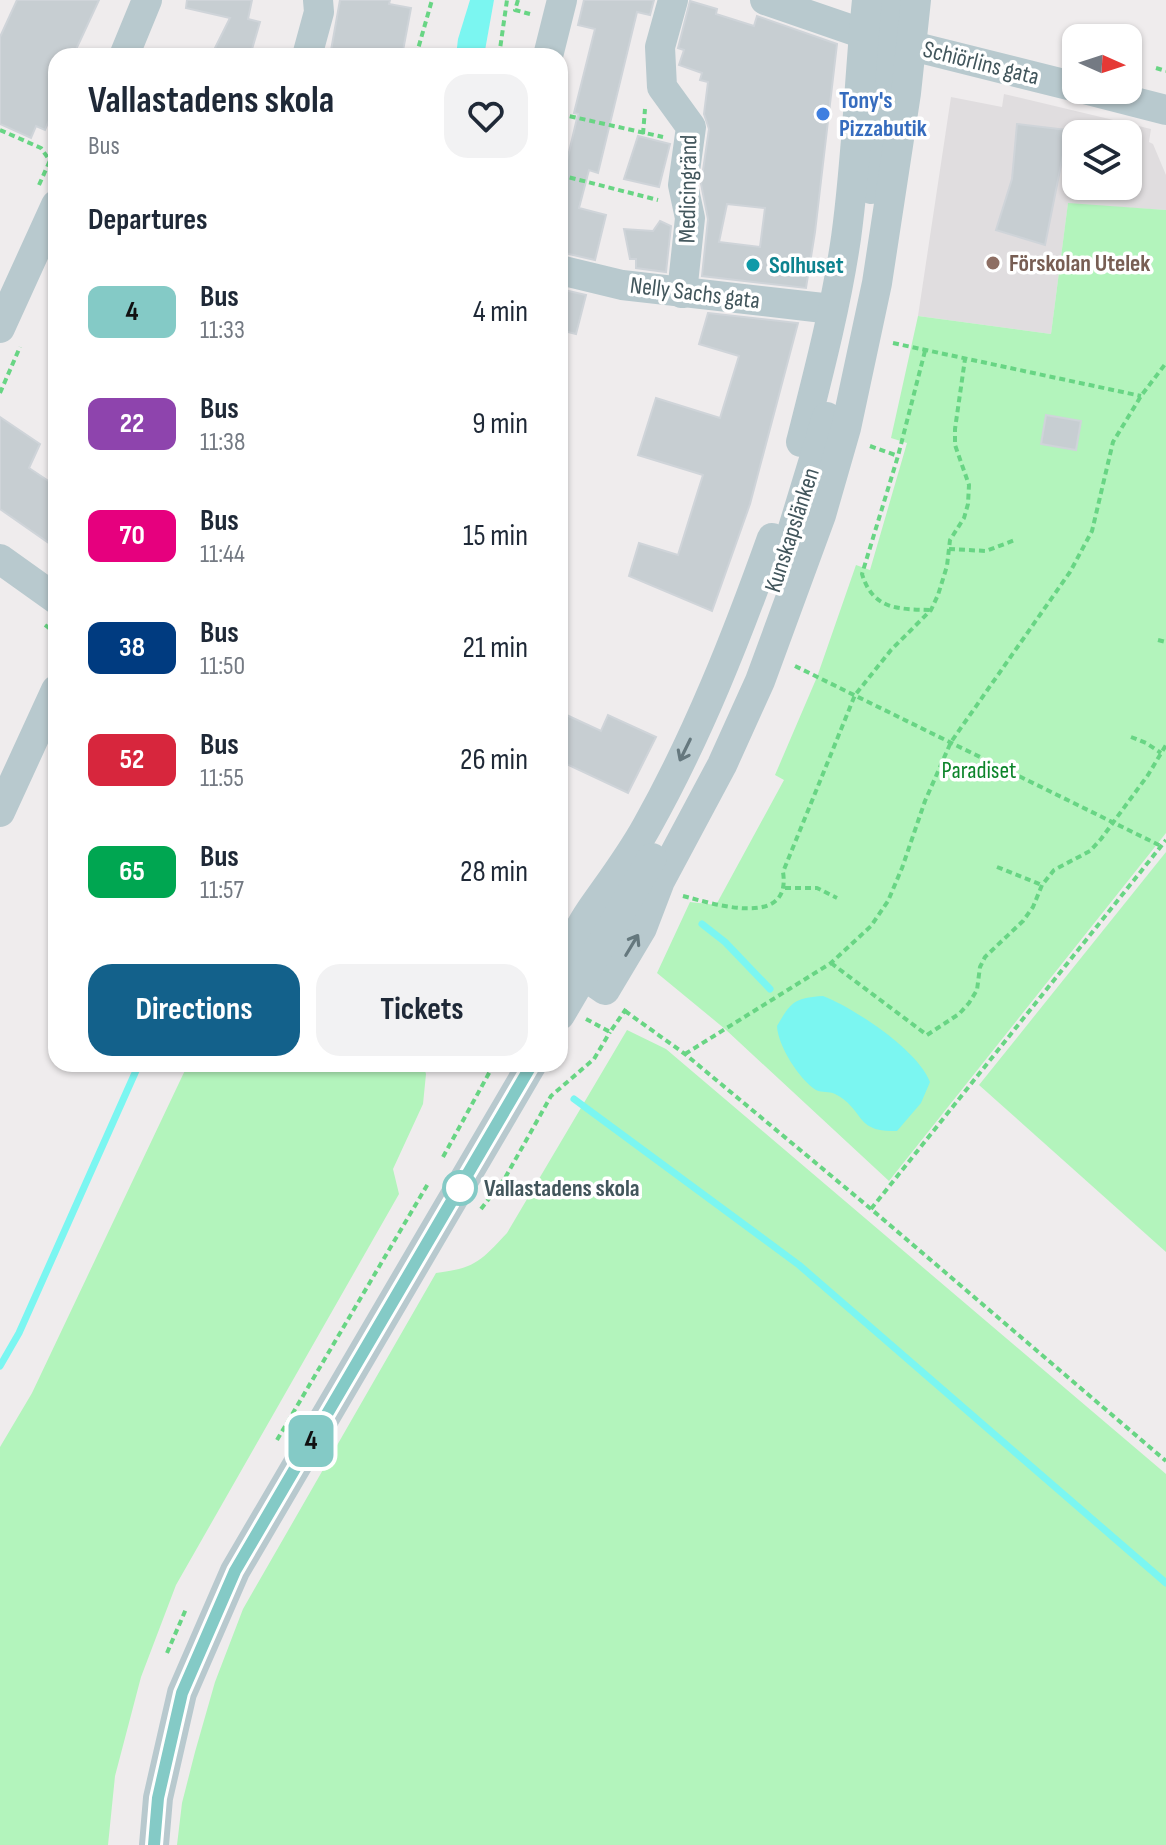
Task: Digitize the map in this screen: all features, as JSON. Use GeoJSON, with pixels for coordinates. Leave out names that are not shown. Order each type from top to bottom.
{"type":"FeatureCollection","features":[{"type":"Feature","properties":{"kind":"street"},"geometry":{"type":"LineString","coordinates":[[127,48],[147,0]]}},
{"type":"Feature","properties":{"kind":"street"},"geometry":{"type":"LineString","coordinates":[[309,48],[319,12],[318,0]]}},
{"type":"Feature","properties":{"kind":"street","name":"Medicingränd"},"geometry":{"type":"LineString","coordinates":[[673,0],[660,47],[662,87],[691,127],[683,185],[690,218],[682,293]]}},
{"type":"Feature","properties":{"kind":"street","name":"Schiörlins gata"},"geometry":{"type":"LineString","coordinates":[[765,0],[887,39],[1062,83]]}},
{"type":"Feature","properties":{"kind":"street"},"geometry":{"type":"LineString","coordinates":[[867,0],[887,39]]}},
{"type":"Feature","properties":{"kind":"street","name":"Kunskapslänken"},"geometry":{"type":"LineString","coordinates":[[574,1018],[569,965],[639,882],[705,759],[743,671],[801,509],[826,422],[858,281],[870,198],[889,0]]}},
{"type":"Feature","properties":{"kind":"street"},"geometry":{"type":"LineString","coordinates":[[569,965],[588,914],[609,889],[647,826],[724,665],[777,524],[819,371],[845,242],[854,168],[887,39],[916,0]]}},
{"type":"Feature","properties":{"kind":"street"},"geometry":{"type":"LineString","coordinates":[[549,48],[553,9]]}},
{"type":"Feature","properties":{"kind":"street"},"geometry":{"type":"LineString","coordinates":[[1142,104],[1166,110]]}},
{"type":"Feature","properties":{"kind":"street"},"geometry":{"type":"LineString","coordinates":[[0,328],[48,223]]}},
{"type":"Feature","properties":{"kind":"street","name":"Nelly Sachs gata"},"geometry":{"type":"LineString","coordinates":[[568,272],[622,285],[832,309]]}},
{"type":"Feature","properties":{"kind":"street"},"geometry":{"type":"LineString","coordinates":[[0,559],[48,593]]}},
{"type":"Feature","properties":{"kind":"street"},"geometry":{"type":"LineString","coordinates":[[0,812],[48,707]]}},
{"type":"Feature","properties":{"kind":"street"},"geometry":{"type":"LineString","coordinates":[[154,1845],[158,1798],[182,1693],[235,1571],[527,1072]]}},
{"type":"Feature","properties":{"kind":"path"},"geometry":{"type":"LineString","coordinates":[[418,48],[432,0]]}},
{"type":"Feature","properties":{"kind":"path"},"geometry":{"type":"LineString","coordinates":[[501,48],[507,0]]}},
{"type":"Feature","properties":{"kind":"path"},"geometry":{"type":"LineString","coordinates":[[518,0],[515,10],[553,9]]}},
{"type":"Feature","properties":{"kind":"path"},"geometry":{"type":"LineString","coordinates":[[1156,68],[1166,71]]}},
{"type":"Feature","properties":{"kind":"path"},"geometry":{"type":"LineString","coordinates":[[568,116],[661,138],[691,127]]}},
{"type":"Feature","properties":{"kind":"path"},"geometry":{"type":"LineString","coordinates":[[0,130],[41,148],[48,158]]}},
{"type":"Feature","properties":{"kind":"path"},"geometry":{"type":"LineString","coordinates":[[568,177],[688,208]]}},
{"type":"Feature","properties":{"kind":"path"},"geometry":{"type":"LineString","coordinates":[[893,343],[1141,396]]}},
{"type":"Feature","properties":{"kind":"path"},"geometry":{"type":"LineString","coordinates":[[925,351],[898,456],[862,574],[866,586],[881,603],[891,607],[931,610]]}},
{"type":"Feature","properties":{"kind":"path"},"geometry":{"type":"LineString","coordinates":[[683,896],[739,908],[763,907],[775,902],[785,888],[783,872],[855,695],[891,650],[931,610],[943,580],[950,540],[966,512],[969,495],[967,475],[955,445],[965,359]]}},
{"type":"Feature","properties":{"kind":"path"},"geometry":{"type":"LineString","coordinates":[[685,1054],[831,963],[871,926],[888,901],[925,801],[951,742],[1070,572],[1092,531],[1113,442],[1166,363]]}},
{"type":"Feature","properties":{"kind":"path"},"geometry":{"type":"LineString","coordinates":[[870,446],[898,456]]}},
{"type":"Feature","properties":{"kind":"path"},"geometry":{"type":"LineString","coordinates":[[949,549],[986,551],[1015,540]]}},
{"type":"Feature","properties":{"kind":"path"},"geometry":{"type":"LineString","coordinates":[[1158,640],[1166,642]]}},
{"type":"Feature","properties":{"kind":"path"},"geometry":{"type":"LineString","coordinates":[[795,666],[1161,846]]}},
{"type":"Feature","properties":{"kind":"path"},"geometry":{"type":"LineString","coordinates":[[1131,737],[1161,753]]}},
{"type":"Feature","properties":{"kind":"path"},"geometry":{"type":"LineString","coordinates":[[831,963],[927,1035],[959,1014],[977,990],[980,967],[985,957],[1023,921],[1042,885],[1054,870],[1090,851],[1148,775],[1166,745]]}},
{"type":"Feature","properties":{"kind":"path"},"geometry":{"type":"LineString","coordinates":[[871,1209],[1166,840]]}},
{"type":"Feature","properties":{"kind":"path"},"geometry":{"type":"LineString","coordinates":[[997,867],[1042,885]]}},
{"type":"Feature","properties":{"kind":"path"},"geometry":{"type":"LineString","coordinates":[[785,888],[817,888],[837,898]]}},
{"type":"Feature","properties":{"kind":"path"},"geometry":{"type":"LineString","coordinates":[[473,1217],[492,1198],[505,1178],[551,1096],[594,1059],[625,1011],[685,1054],[1166,1461]]}},
{"type":"Feature","properties":{"kind":"path"},"geometry":{"type":"LineString","coordinates":[[574,1018],[610,1032]]}},
{"type":"Feature","properties":{"kind":"shaded area","name":"Förskolan Utelek"},"geometry":{"type":"Polygon","coordinates":[[[1004,94],[1113,120],[1062,120],[1062,200],[1142,200],[1142,127],[1151,129],[1149,142],[1153,144],[1166,175],[1166,210],[1068,204],[1051,334],[918,316],[951,97],[1002,107],[1004,94]]]}},
{"type":"Feature","properties":{"kind":"green space","name":"Paradiset"},"geometry":{"type":"Polygon","coordinates":[[[1068,203],[1166,210],[1166,833],[889,1181],[725,1029],[657,973],[690,902],[716,905],[784,780],[775,775],[817,677],[856,565],[870,570],[907,443],[891,438],[918,316],[1051,334],[1068,203]]]}},
{"type":"Feature","properties":{"kind":"green space"},"geometry":{"type":"Polygon","coordinates":[[[1166,852],[1166,1252],[979,1085],[1166,852]]]}},
{"type":"Feature","properties":{"kind":"green space"},"geometry":{"type":"Polygon","coordinates":[[[627,1030],[666,1049],[1166,1474],[1166,1845],[177,1845],[182,1803],[195,1752],[215,1682],[243,1609],[436,1273],[460,1269],[476,1262],[507,1233],[627,1030]]]}},
{"type":"Feature","properties":{"kind":"green space"},"geometry":{"type":"Polygon","coordinates":[[[184,1072],[425,1072],[423,1104],[393,1169],[399,1194],[176,1585],[141,1677],[115,1776],[108,1845],[0,1845],[0,1447],[32,1393],[184,1072]]]}},
{"type":"Feature","properties":{"kind":"water"},"geometry":{"type":"Polygon","coordinates":[[[470,0],[494,0],[485,48],[457,48],[470,0]]]}},
{"type":"Feature","properties":{"kind":"water"},"geometry":{"type":"Polygon","coordinates":[[[823,996],[851,1010],[899,1044],[913,1057],[930,1082],[921,1103],[897,1131],[873,1128],[845,1100],[833,1093],[816,1090],[803,1078],[785,1052],[777,1026],[786,1011],[799,1000],[823,996]]]}},
{"type":"Feature","properties":{"kind":"building"},"geometry":{"type":"Polygon","coordinates":[[[17,0],[99,0],[77,48],[48,48],[48,123],[45,130],[36,126],[31,138],[0,124],[0,37],[17,0]]]}},
{"type":"Feature","properties":{"kind":"building"},"geometry":{"type":"Polygon","coordinates":[[[187,0],[252,0],[248,19],[260,22],[252,48],[215,48],[230,18],[186,8],[187,0]]]}},
{"type":"Feature","properties":{"kind":"building"},"geometry":{"type":"Polygon","coordinates":[[[340,0],[390,0],[389,4],[411,8],[404,48],[331,48],[340,0]]]}},
{"type":"Feature","properties":{"kind":"building"},"geometry":{"type":"Polygon","coordinates":[[[584,0],[654,0],[650,15],[637,12],[598,173],[589,170],[579,208],[606,215],[595,260],[568,254],[568,156],[578,114],[574,113],[595,29],[578,25],[584,0]]]}},
{"type":"Feature","properties":{"kind":"building"},"geometry":{"type":"Polygon","coordinates":[[[690,1],[717,9],[716,14],[754,26],[757,16],[837,44],[806,288],[702,276],[708,219],[701,184],[709,129],[704,114],[708,82],[700,80],[702,73],[679,65],[684,50],[678,48],[690,1]],[[727,204],[719,242],[760,247],[765,208],[727,204]]]}},
{"type":"Feature","properties":{"kind":"building"},"geometry":{"type":"Polygon","coordinates":[[[1017,124],[1062,129],[1062,160],[1045,245],[996,230],[1012,179],[1017,124]]]}},
{"type":"Feature","properties":{"kind":"building"},"geometry":{"type":"Polygon","coordinates":[[[638,136],[670,144],[659,187],[624,179],[638,136]]]}},
{"type":"Feature","properties":{"kind":"building"},"geometry":{"type":"Polygon","coordinates":[[[660,221],[671,226],[666,272],[636,268],[636,259],[630,259],[624,229],[653,231],[660,221]]]}},
{"type":"Feature","properties":{"kind":"building"},"geometry":{"type":"Polygon","coordinates":[[[568,291],[586,295],[576,334],[568,332],[568,291]]]}},
{"type":"Feature","properties":{"kind":"building"},"geometry":{"type":"Polygon","coordinates":[[[708,313],[798,323],[750,504],[712,611],[629,576],[639,543],[678,555],[703,475],[638,455],[656,398],[720,418],[739,356],[699,344],[708,313]]]}},
{"type":"Feature","properties":{"kind":"building"},"geometry":{"type":"Polygon","coordinates":[[[1046,415],[1081,421],[1076,450],[1041,444],[1046,415]]]}},
{"type":"Feature","properties":{"kind":"building"},"geometry":{"type":"Polygon","coordinates":[[[0,417],[40,444],[29,468],[48,481],[48,542],[0,509],[0,417]]]}},
{"type":"Feature","properties":{"kind":"building"},"geometry":{"type":"Polygon","coordinates":[[[608,715],[656,737],[628,793],[568,765],[568,716],[601,731],[608,715]]]}},
{"type":"Feature","properties":{"kind":"waterway"},"geometry":{"type":"LineString","coordinates":[[702,924],[725,942],[770,989]]}},
{"type":"Feature","properties":{"kind":"waterway"},"geometry":{"type":"LineString","coordinates":[[0,1366],[19,1333],[135,1072]]}},
{"type":"Feature","properties":{"kind":"waterway"},"geometry":{"type":"LineString","coordinates":[[574,1099],[799,1265],[1166,1583]]}},
{"type":"Feature","properties":{"kind":"bus line","name":"4"},"geometry":{"type":"LineString","coordinates":[[154,1845],[158,1798],[182,1693],[235,1571],[527,1072]]}},
{"type":"Feature","properties":{"kind":"place","name":"Tony's Pizzabutik"},"geometry":{"type":"Point","coordinates":[823,114]}},
{"type":"Feature","properties":{"kind":"place","name":"Förskolan Utelek"},"geometry":{"type":"Point","coordinates":[993,263]}},
{"type":"Feature","properties":{"kind":"place","name":"Solhuset"},"geometry":{"type":"Point","coordinates":[753,265]}},
{"type":"Feature","properties":{"kind":"place","name":"Vallastadens skola"},"geometry":{"type":"Point","coordinates":[460,1188]}}]}
